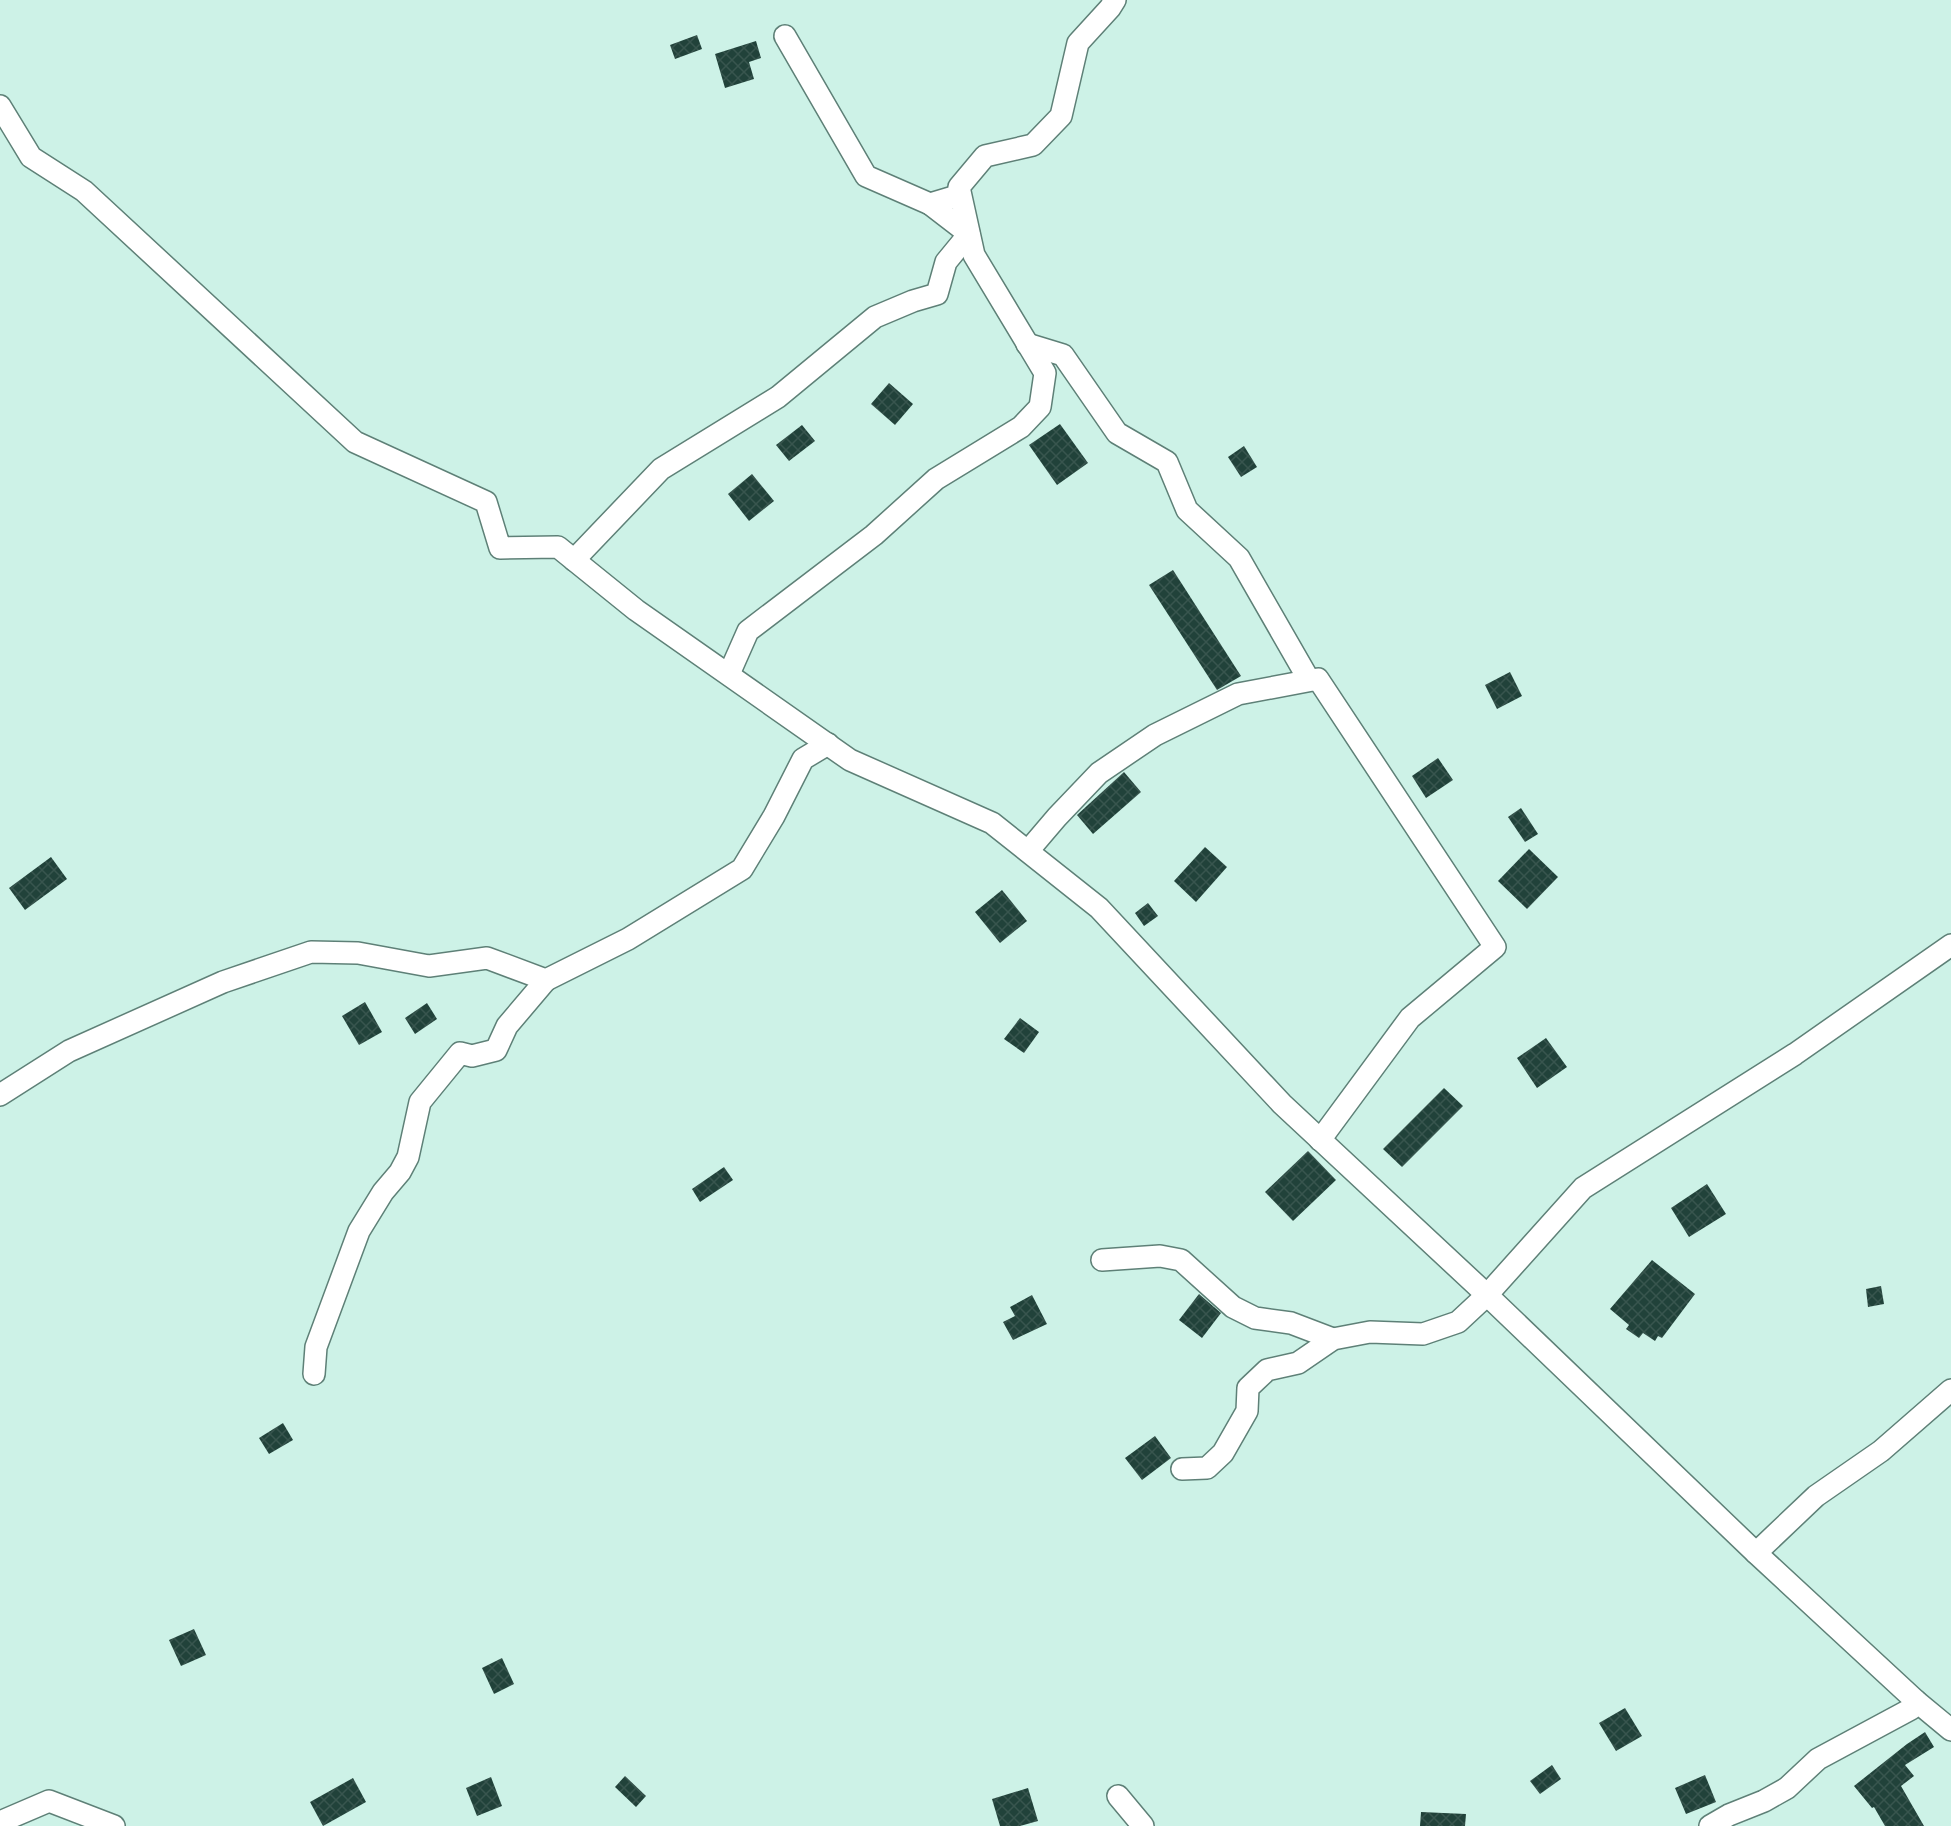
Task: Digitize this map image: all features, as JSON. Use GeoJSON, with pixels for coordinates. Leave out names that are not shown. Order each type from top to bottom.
{"type":"FeatureCollection","features":[{"type":"Feature","properties":{"kind":"street"},"geometry":{"type":"LineString","coordinates":[[729,674],[748,631],[874,535],[936,479],[1021,427],[1040,407],[1045,373],[974,255],[959,187],[985,156],[1033,145],[1061,116],[1078,43],[1115,0]]}},
{"type":"Feature","properties":{"kind":"street"},"geometry":{"type":"LineString","coordinates":[[785,36],[866,176],[930,204],[969,234]]}},
{"type":"Feature","properties":{"kind":"street"},"geometry":{"type":"LineString","coordinates":[[0,106],[31,157],[84,191],[355,442],[486,502],[500,548],[558,547],[636,610],[850,760],[992,824],[1099,908],[1282,1104],[1487,1295],[1756,1553],[1916,1701],[1951,1730]]}},
{"type":"Feature","properties":{"kind":"street"},"geometry":{"type":"LineString","coordinates":[[930,204],[960,195]]}},
{"type":"Feature","properties":{"kind":"street"},"geometry":{"type":"LineString","coordinates":[[574,560],[661,469],[778,397],[875,317],[937,294],[946,262],[969,234]]}},
{"type":"Feature","properties":{"kind":"street"},"geometry":{"type":"LineString","coordinates":[[1027,344],[1063,355],[1117,433],[1167,462],[1187,510],[1239,558],[1309,680]]}},
{"type":"Feature","properties":{"kind":"street"},"geometry":{"type":"LineString","coordinates":[[1028,852],[1099,773],[1155,735],[1238,694],[1318,679],[1495,947],[1410,1018],[1320,1140]]}},
{"type":"Feature","properties":{"kind":"street"},"geometry":{"type":"LineString","coordinates":[[314,1374],[316,1347],[359,1230],[382,1192],[400,1172],[408,1157],[420,1101],[460,1053],[472,1056],[496,1050],[507,1026],[546,980],[628,939],[742,869],[774,816],[803,759],[828,744]]}},
{"type":"Feature","properties":{"kind":"street"},"geometry":{"type":"LineString","coordinates":[[1182,1469],[1207,1468],[1223,1453],[1247,1411],[1248,1388],[1267,1370],[1298,1363],[1332,1339],[1370,1332],[1423,1334],[1458,1322],[1487,1295],[1583,1188],[1795,1054],[1951,945]]}},
{"type":"Feature","properties":{"kind":"street"},"geometry":{"type":"LineString","coordinates":[[0,1095],[69,1051],[223,982],[312,952],[358,953],[429,966],[487,958],[546,980]]}},
{"type":"Feature","properties":{"kind":"street"},"geometry":{"type":"LineString","coordinates":[[1102,1260],[1160,1257],[1180,1260],[1233,1307],[1255,1318],[1291,1323],[1332,1339]]}},
{"type":"Feature","properties":{"kind":"street"},"geometry":{"type":"LineString","coordinates":[[1756,1553],[1816,1496],[1881,1451],[1951,1390]]}},
{"type":"Feature","properties":{"kind":"street"},"geometry":{"type":"LineString","coordinates":[[1710,1826],[1787,1788],[1818,1760],[1911,1709],[1916,1701]]}},
{"type":"Feature","properties":{"kind":"street"},"geometry":{"type":"LineString","coordinates":[[1118,1796],[1143,1826]]}},
{"type":"Feature","properties":{"kind":"street"},"geometry":{"type":"LineString","coordinates":[[0,1822],[49,1801],[114,1826]]}},
{"type":"Feature","properties":{"kind":"building"},"geometry":{"type":"Polygon","coordinates":[[[697,35],[702,49],[675,59],[670,45],[697,35]]]}},
{"type":"Feature","properties":{"kind":"building"},"geometry":{"type":"Polygon","coordinates":[[[756,41],[761,58],[749,62],[754,79],[725,88],[715,54],[756,41]]]}},
{"type":"Feature","properties":{"kind":"building"},"geometry":{"type":"Polygon","coordinates":[[[889,383],[913,404],[895,425],[871,404],[889,383]]]}},
{"type":"Feature","properties":{"kind":"building"},"geometry":{"type":"Polygon","coordinates":[[[1060,424],[1088,463],[1057,485],[1029,445],[1060,424]]]}},
{"type":"Feature","properties":{"kind":"building"},"geometry":{"type":"Polygon","coordinates":[[[802,425],[815,441],[789,461],[776,445],[802,425]]]}},
{"type":"Feature","properties":{"kind":"building"},"geometry":{"type":"Polygon","coordinates":[[[1244,446],[1257,467],[1241,477],[1228,457],[1244,446]]]}},
{"type":"Feature","properties":{"kind":"building"},"geometry":{"type":"Polygon","coordinates":[[[752,474],[774,501],[749,521],[728,494],[752,474]]]}},
{"type":"Feature","properties":{"kind":"building"},"geometry":{"type":"Polygon","coordinates":[[[1173,570],[1241,676],[1217,690],[1149,585],[1173,570]]]}},
{"type":"Feature","properties":{"kind":"building"},"geometry":{"type":"Polygon","coordinates":[[[1510,672],[1522,696],[1497,709],[1485,685],[1510,672]]]}},
{"type":"Feature","properties":{"kind":"building"},"geometry":{"type":"Polygon","coordinates":[[[1438,758],[1453,780],[1426,798],[1412,776],[1438,758]]]}},
{"type":"Feature","properties":{"kind":"building"},"geometry":{"type":"Polygon","coordinates":[[[1124,772],[1141,792],[1093,834],[1077,815],[1124,772]]]}},
{"type":"Feature","properties":{"kind":"building"},"geometry":{"type":"Polygon","coordinates":[[[1521,808],[1538,834],[1525,842],[1508,817],[1521,808]]]}},
{"type":"Feature","properties":{"kind":"building"},"geometry":{"type":"Polygon","coordinates":[[[1205,847],[1227,867],[1196,902],[1174,881],[1205,847]]]}},
{"type":"Feature","properties":{"kind":"building"},"geometry":{"type":"Polygon","coordinates":[[[1529,849],[1558,877],[1527,909],[1498,881],[1529,849]]]}},
{"type":"Feature","properties":{"kind":"building"},"geometry":{"type":"Polygon","coordinates":[[[51,857],[67,879],[25,910],[9,888],[51,857]]]}},
{"type":"Feature","properties":{"kind":"building"},"geometry":{"type":"Polygon","coordinates":[[[1002,890],[1027,921],[1000,943],[975,912],[1002,890]]]}},
{"type":"Feature","properties":{"kind":"building"},"geometry":{"type":"Polygon","coordinates":[[[1148,903],[1158,916],[1144,926],[1135,913],[1148,903]]]}},
{"type":"Feature","properties":{"kind":"building"},"geometry":{"type":"Polygon","coordinates":[[[365,1002],[382,1032],[359,1045],[342,1016],[365,1002]]]}},
{"type":"Feature","properties":{"kind":"building"},"geometry":{"type":"Polygon","coordinates":[[[427,1003],[437,1019],[415,1034],[405,1018],[427,1003]]]}},
{"type":"Feature","properties":{"kind":"building"},"geometry":{"type":"Polygon","coordinates":[[[1020,1018],[1039,1032],[1024,1053],[1004,1039],[1020,1018]]]}},
{"type":"Feature","properties":{"kind":"building"},"geometry":{"type":"Polygon","coordinates":[[[1546,1038],[1567,1067],[1537,1088],[1517,1058],[1546,1038]]]}},
{"type":"Feature","properties":{"kind":"building"},"geometry":{"type":"Polygon","coordinates":[[[1444,1088],[1463,1106],[1402,1167],[1383,1149],[1444,1088]]]}},
{"type":"Feature","properties":{"kind":"building"},"geometry":{"type":"Polygon","coordinates":[[[1308,1151],[1336,1180],[1293,1221],[1265,1192],[1308,1151]]]}},
{"type":"Feature","properties":{"kind":"building"},"geometry":{"type":"Polygon","coordinates":[[[724,1167],[733,1180],[700,1202],[692,1189],[724,1167]]]}},
{"type":"Feature","properties":{"kind":"building"},"geometry":{"type":"Polygon","coordinates":[[[1707,1184],[1726,1214],[1689,1237],[1671,1208],[1707,1184]]]}},
{"type":"Feature","properties":{"kind":"building"},"geometry":{"type":"Polygon","coordinates":[[[1652,1260],[1695,1294],[1662,1338],[1658,1336],[1655,1341],[1643,1333],[1639,1338],[1626,1329],[1629,1325],[1610,1309],[1652,1260]]]}},
{"type":"Feature","properties":{"kind":"building"},"geometry":{"type":"Polygon","coordinates":[[[1881,1286],[1884,1304],[1868,1307],[1866,1289],[1881,1286]]]}},
{"type":"Feature","properties":{"kind":"building"},"geometry":{"type":"Polygon","coordinates":[[[1199,1294],[1221,1313],[1202,1338],[1179,1320],[1199,1294]]]}},
{"type":"Feature","properties":{"kind":"building"},"geometry":{"type":"Polygon","coordinates":[[[1032,1295],[1047,1324],[1013,1340],[1003,1322],[1015,1316],[1010,1307],[1032,1295]]]}},
{"type":"Feature","properties":{"kind":"building"},"geometry":{"type":"Polygon","coordinates":[[[283,1423],[293,1440],[269,1454],[259,1438],[283,1423]]]}},
{"type":"Feature","properties":{"kind":"building"},"geometry":{"type":"Polygon","coordinates":[[[1155,1436],[1171,1458],[1142,1480],[1125,1458],[1155,1436]]]}},
{"type":"Feature","properties":{"kind":"building"},"geometry":{"type":"Polygon","coordinates":[[[194,1629],[206,1655],[181,1666],[169,1640],[194,1629]]]}},
{"type":"Feature","properties":{"kind":"building"},"geometry":{"type":"Polygon","coordinates":[[[502,1658],[514,1684],[494,1694],[482,1668],[502,1658]]]}},
{"type":"Feature","properties":{"kind":"building"},"geometry":{"type":"Polygon","coordinates":[[[1625,1708],[1642,1736],[1616,1751],[1599,1723],[1625,1708]]]}},
{"type":"Feature","properties":{"kind":"building"},"geometry":{"type":"Polygon","coordinates":[[[1925,1732],[1934,1747],[1905,1765],[1914,1776],[1901,1786],[1924,1826],[1885,1826],[1874,1807],[1872,1808],[1854,1786],[1925,1732]]]}},
{"type":"Feature","properties":{"kind":"building"},"geometry":{"type":"Polygon","coordinates":[[[1552,1765],[1561,1779],[1540,1794],[1530,1781],[1552,1765]]]}},
{"type":"Feature","properties":{"kind":"building"},"geometry":{"type":"Polygon","coordinates":[[[1705,1775],[1716,1802],[1686,1814],[1675,1788],[1705,1775]]]}},
{"type":"Feature","properties":{"kind":"building"},"geometry":{"type":"Polygon","coordinates":[[[625,1776],[646,1796],[636,1807],[615,1787],[625,1776]]]}},
{"type":"Feature","properties":{"kind":"building"},"geometry":{"type":"Polygon","coordinates":[[[491,1777],[502,1806],[477,1816],[466,1788],[491,1777]]]}},
{"type":"Feature","properties":{"kind":"building"},"geometry":{"type":"Polygon","coordinates":[[[353,1778],[366,1802],[323,1826],[310,1802],[353,1778]]]}},
{"type":"Feature","properties":{"kind":"building"},"geometry":{"type":"Polygon","coordinates":[[[1028,1788],[1038,1821],[1020,1826],[1000,1826],[992,1799],[1028,1788]]]}},
{"type":"Feature","properties":{"kind":"building"},"geometry":{"type":"Polygon","coordinates":[[[1421,1812],[1466,1814],[1465,1826],[1420,1826],[1421,1812]]]}}]}
